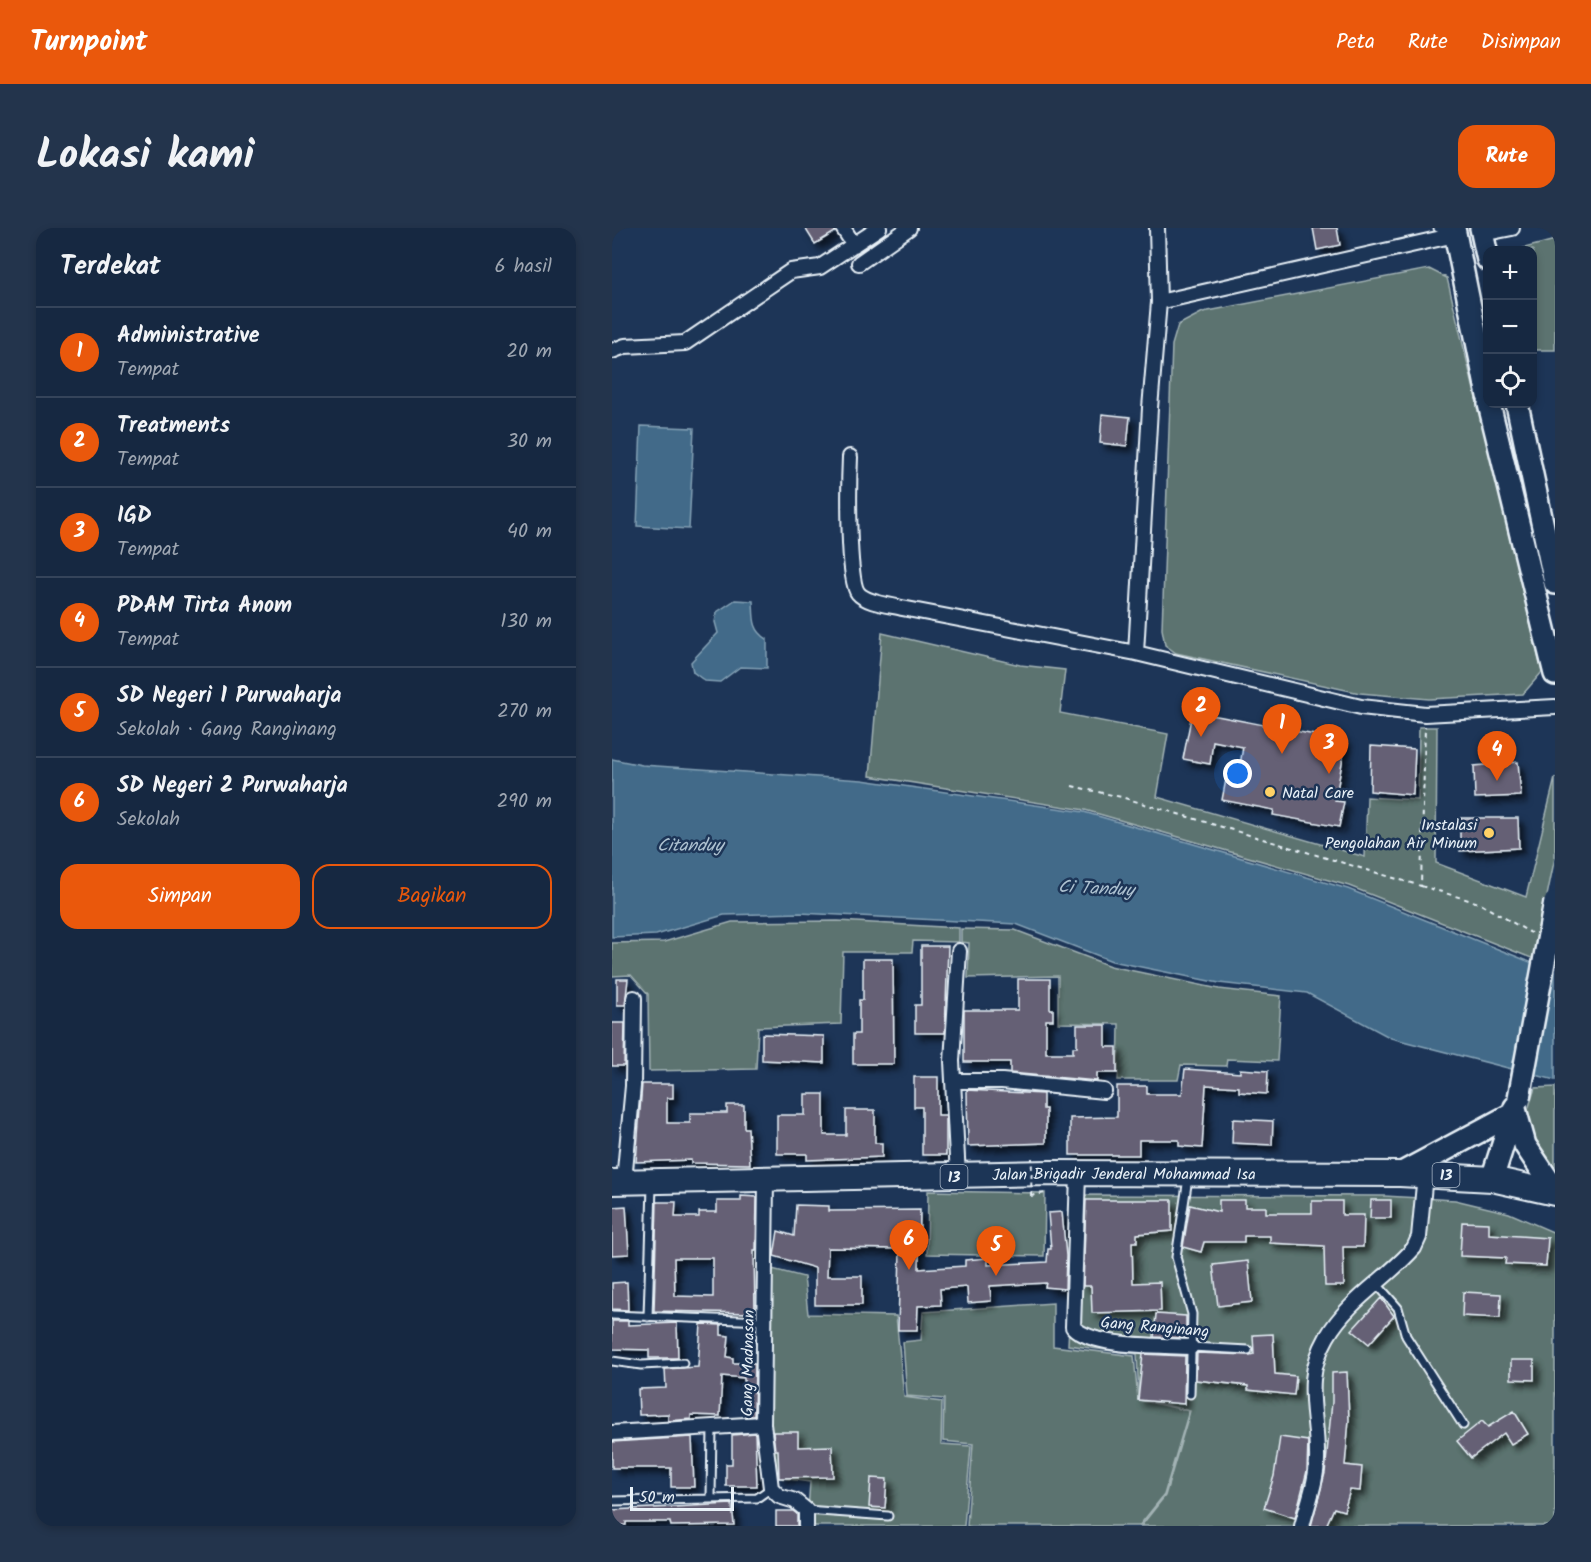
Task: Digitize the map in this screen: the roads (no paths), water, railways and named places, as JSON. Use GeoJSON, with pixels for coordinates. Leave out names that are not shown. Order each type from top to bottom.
{"type":"FeatureCollection","features":[{"type":"Feature","properties":{"kind":"highway","name":"Jalan Brigadir Jenderal Mohammad Isa"},"geometry":{"type":"LineString","coordinates":[[618,1182],[1078,1174],[1425,1174],[1492,1179]]}},
{"type":"Feature","properties":{"kind":"highway","name":"13"},"geometry":{"type":"LineString","coordinates":[[1492,1179],[1555,1192]]}},
{"type":"Feature","properties":{"kind":"main road"},"geometry":{"type":"LineString","coordinates":[[1449,230],[1483,375]]}},
{"type":"Feature","properties":{"kind":"main road"},"geometry":{"type":"LineString","coordinates":[[1481,231],[1485,246]]}},
{"type":"Feature","properties":{"kind":"main road"},"geometry":{"type":"LineString","coordinates":[[1490,408],[1555,674]]}},
{"type":"Feature","properties":{"kind":"main road"},"geometry":{"type":"LineString","coordinates":[[1518,408],[1555,583]]}},
{"type":"Feature","properties":{"kind":"main road"},"geometry":{"type":"LineString","coordinates":[[1492,1179],[1516,1107],[1555,902]]}},
{"type":"Feature","properties":{"kind":"main road"},"geometry":{"type":"LineString","coordinates":[[1400,1174],[1516,1107]]}},
{"type":"Feature","properties":{"kind":"main road"},"geometry":{"type":"LineString","coordinates":[[1516,1107],[1525,1145],[1555,1192]]}},
{"type":"Feature","properties":{"kind":"street"},"geometry":{"type":"LineString","coordinates":[[843,228],[854,244]]}},
{"type":"Feature","properties":{"kind":"street"},"geometry":{"type":"LineString","coordinates":[[612,351],[625,346],[685,343],[791,271],[820,267],[879,228]]}},
{"type":"Feature","properties":{"kind":"street"},"geometry":{"type":"LineString","coordinates":[[859,263],[909,228]]}},
{"type":"Feature","properties":{"kind":"street"},"geometry":{"type":"LineString","coordinates":[[1136,653],[1150,408],[1159,302],[1157,228]]}},
{"type":"Feature","properties":{"kind":"street"},"geometry":{"type":"LineString","coordinates":[[1481,231],[1512,228]]}},
{"type":"Feature","properties":{"kind":"street"},"geometry":{"type":"LineString","coordinates":[[1159,302],[1449,230]]}},
{"type":"Feature","properties":{"kind":"street"},"geometry":{"type":"LineString","coordinates":[[850,457],[849,494],[854,585],[864,597],[902,608],[1136,653],[1357,706],[1425,714],[1555,707]]}},
{"type":"Feature","properties":{"kind":"street"},"geometry":{"type":"LineString","coordinates":[[958,1177],[953,1081],[960,951]]}},
{"type":"Feature","properties":{"kind":"street"},"geometry":{"type":"LineString","coordinates":[[618,1182],[633,1086],[634,998]]}},
{"type":"Feature","properties":{"kind":"street"},"geometry":{"type":"LineString","coordinates":[[953,1081],[1002,1081],[1104,1091]]}},
{"type":"Feature","properties":{"kind":"street","name":"Gang Ranginang"},"geometry":{"type":"LineString","coordinates":[[1078,1174],[1073,1327],[1078,1332],[1096,1339],[1191,1347]]}},
{"type":"Feature","properties":{"kind":"street"},"geometry":{"type":"LineString","coordinates":[[1302,1526],[1316,1471],[1317,1453],[1311,1400],[1318,1358],[1327,1337],[1347,1310],[1405,1258],[1419,1237],[1425,1174]]}},
{"type":"Feature","properties":{"kind":"street","name":"Gang Madnasan"},"geometry":{"type":"LineString","coordinates":[[766,1180],[763,1424],[771,1488]]}},
{"type":"Feature","properties":{"kind":"street"},"geometry":{"type":"LineString","coordinates":[[612,1433],[763,1424]]}},
{"type":"Feature","properties":{"kind":"street"},"geometry":{"type":"LineString","coordinates":[[771,1488],[779,1496],[795,1501],[806,1510],[806,1526]]}},
{"type":"Feature","properties":{"kind":"lane"},"geometry":{"type":"LineString","coordinates":[[1188,1174],[1176,1257],[1192,1314],[1190,1394]]}},
{"type":"Feature","properties":{"kind":"lane"},"geometry":{"type":"LineString","coordinates":[[648,1317],[653,1181]]}},
{"type":"Feature","properties":{"kind":"lane"},"geometry":{"type":"LineString","coordinates":[[1376,1283],[1398,1308],[1406,1336],[1463,1425]]}},
{"type":"Feature","properties":{"kind":"lane"},"geometry":{"type":"LineString","coordinates":[[612,1316],[765,1321]]}},
{"type":"Feature","properties":{"kind":"lane","name":"Gang Ranginang"},"geometry":{"type":"LineString","coordinates":[[1191,1347],[1248,1350]]}},
{"type":"Feature","properties":{"kind":"lane"},"geometry":{"type":"LineString","coordinates":[[612,1361],[640,1365],[683,1363]]}},
{"type":"Feature","properties":{"kind":"lane"},"geometry":{"type":"LineString","coordinates":[[711,1497],[712,1427]]}},
{"type":"Feature","properties":{"kind":"lane"},"geometry":{"type":"LineString","coordinates":[[612,1501],[711,1497],[758,1498],[771,1488]]}},
{"type":"Feature","properties":{"kind":"lane"},"geometry":{"type":"LineString","coordinates":[[806,1510],[888,1516]]}},
{"type":"Feature","properties":{"kind":"water"},"geometry":{"type":"Polygon","coordinates":[[[641,426],[694,428],[689,529],[637,526],[641,426]]]}},
{"type":"Feature","properties":{"kind":"water"},"geometry":{"type":"Polygon","coordinates":[[[735,600],[753,601],[756,628],[767,639],[767,668],[740,667],[720,682],[705,681],[693,672],[691,662],[718,633],[715,622],[717,612],[735,600]]]}},
{"type":"Feature","properties":{"kind":"water","name":"Citanduy"},"geometry":{"type":"Polygon","coordinates":[[[612,759],[642,765],[862,780],[1084,812],[1348,889],[1555,972],[1555,1080],[1391,1038],[1307,993],[1219,983],[1112,961],[1016,924],[800,913],[724,915],[656,935],[612,937],[612,759]]]}},
{"type":"Feature","properties":{"kind":"place","name":"Treatments"},"geometry":{"type":"Point","coordinates":[1201,737]}},
{"type":"Feature","properties":{"kind":"place","name":"Administrative"},"geometry":{"type":"Point","coordinates":[1282,754]}},
{"type":"Feature","properties":{"kind":"place","name":"IGD"},"geometry":{"type":"Point","coordinates":[1329,774]}},
{"type":"Feature","properties":{"kind":"place","name":"PDAM Tirta Anom"},"geometry":{"type":"Point","coordinates":[1497,781]}},
{"type":"Feature","properties":{"kind":"place","name":"Natal Care"},"geometry":{"type":"Point","coordinates":[1270,792]}},
{"type":"Feature","properties":{"kind":"place","name":"Instalasi Pengolahan Air Minum"},"geometry":{"type":"Point","coordinates":[1489,833]}},
{"type":"Feature","properties":{"kind":"place","name":"SD Negeri 2 Purwaharja"},"geometry":{"type":"Point","coordinates":[909,1270]}},
{"type":"Feature","properties":{"kind":"place","name":"SD Negeri 1 Purwaharja"},"geometry":{"type":"Point","coordinates":[996,1276]}},
{"type":"Feature","properties":{"kind":"water label","name":"Ci Tanduy"},"geometry":{"type":"Point","coordinates":[1096,888]}}]}
